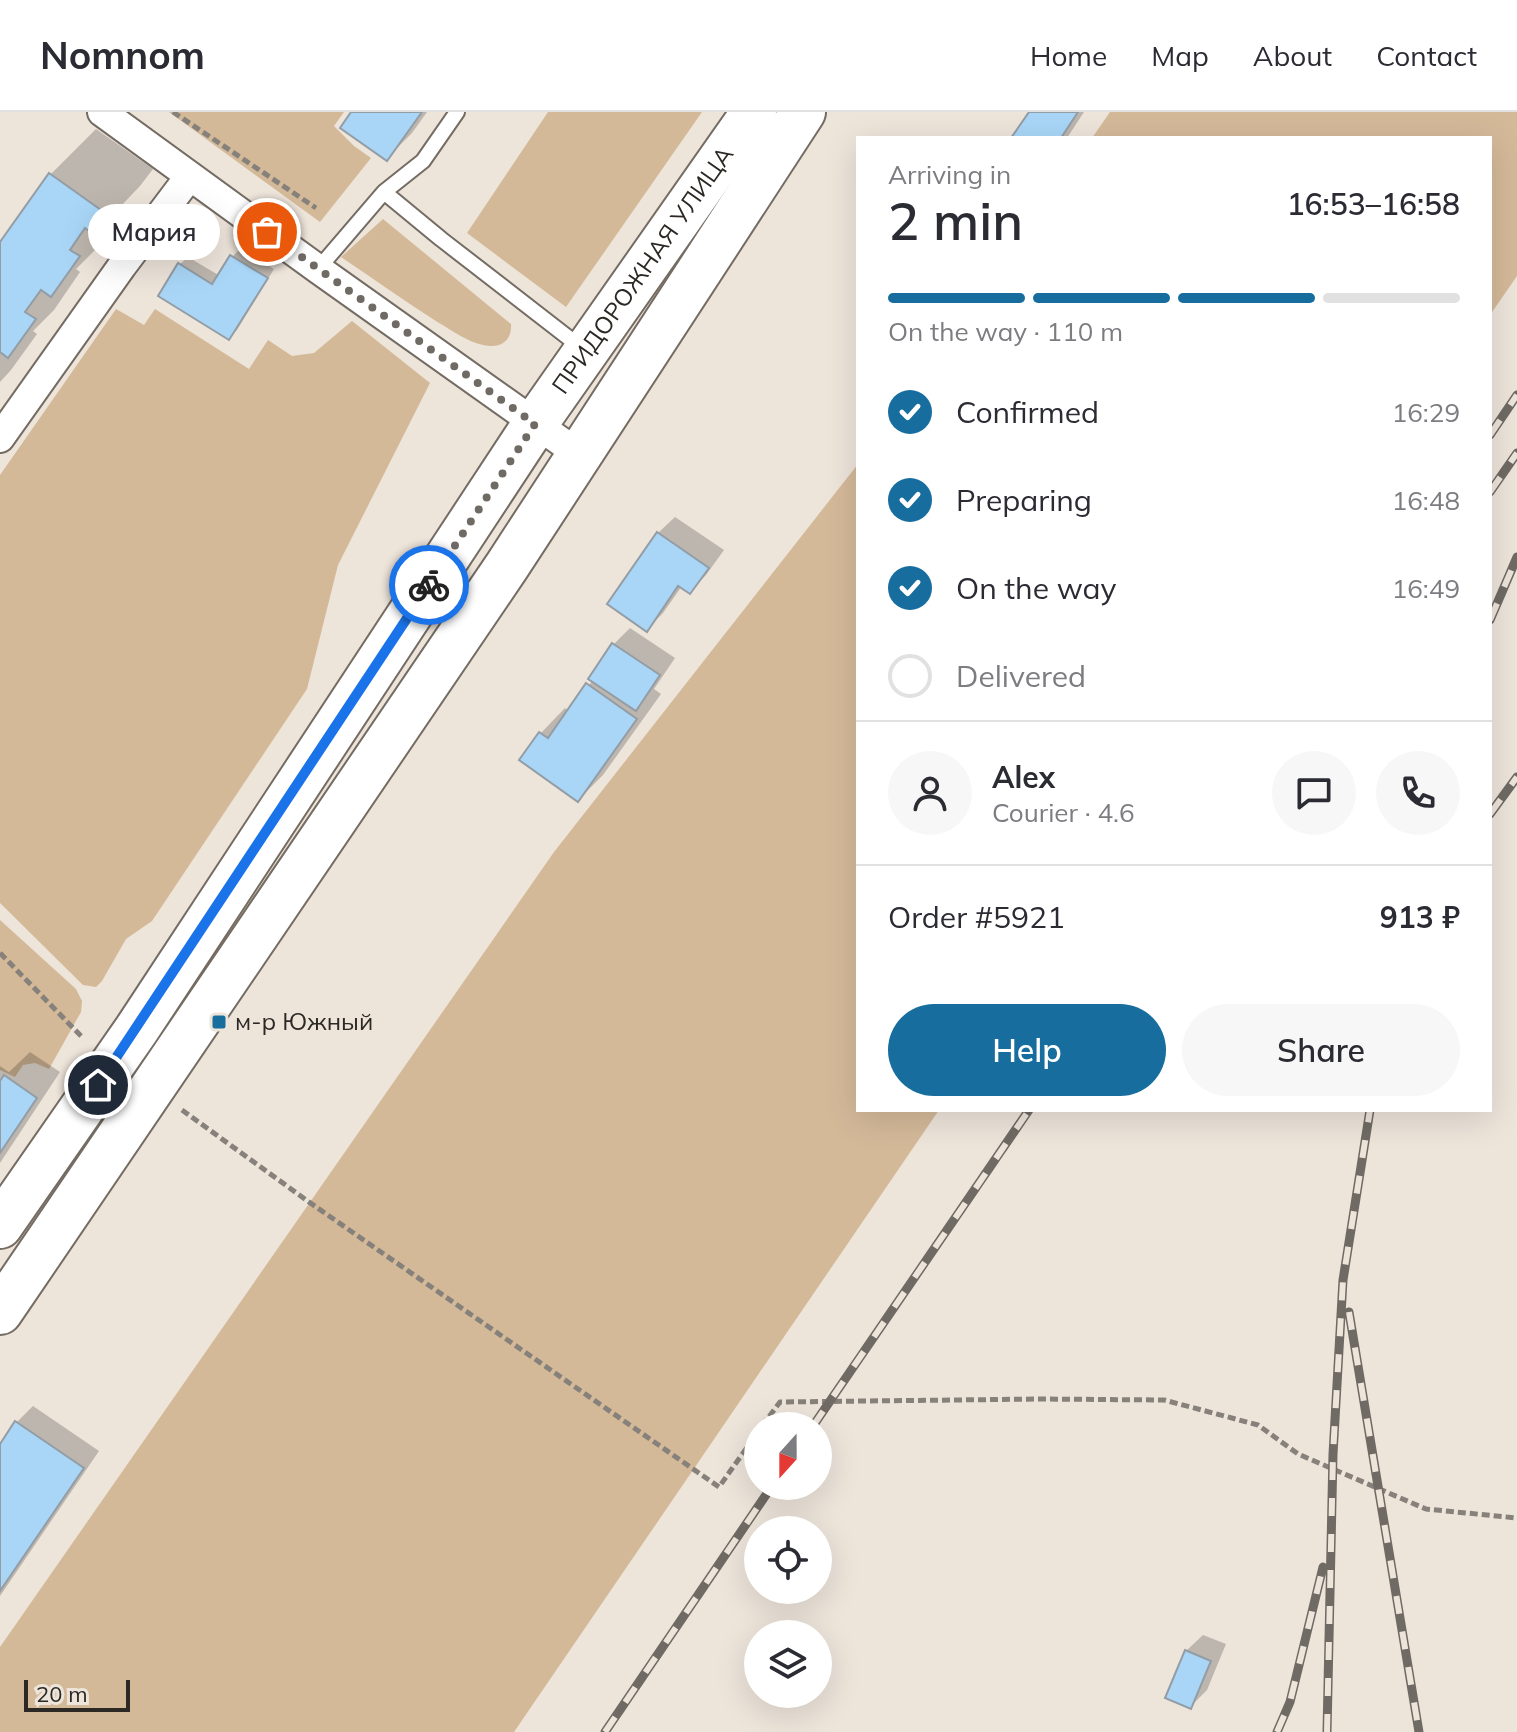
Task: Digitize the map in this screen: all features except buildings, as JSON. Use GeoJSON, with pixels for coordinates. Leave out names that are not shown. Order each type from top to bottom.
{"type":"FeatureCollection","features":[{"type":"Feature","properties":{"kind":"main road","name":"ПРИДОРОЖНАЯ УЛИЦА"},"geometry":{"type":"LineString","coordinates":[[0,1226],[146,1016],[535,424],[754,112]]}},
{"type":"Feature","properties":{"kind":"main road"},"geometry":{"type":"LineString","coordinates":[[0,1312],[498,579],[803,112]]}},
{"type":"Feature","properties":{"kind":"street"},"geometry":{"type":"LineString","coordinates":[[102,112],[580,455]]}},
{"type":"Feature","properties":{"kind":"street"},"geometry":{"type":"LineString","coordinates":[[0,438],[189,177]]}},
{"type":"Feature","properties":{"kind":"lane"},"geometry":{"type":"LineString","coordinates":[[318,269],[384,192],[423,161],[457,112]]}},
{"type":"Feature","properties":{"kind":"lane"},"geometry":{"type":"LineString","coordinates":[[384,192],[586,352]]}},
{"type":"Feature","properties":{"kind":"path"},"geometry":{"type":"LineString","coordinates":[[173,112],[316,208]]}},
{"type":"Feature","properties":{"kind":"path"},"geometry":{"type":"LineString","coordinates":[[0,953],[82,1038]]}},
{"type":"Feature","properties":{"kind":"path"},"geometry":{"type":"LineString","coordinates":[[185,1113],[719,1487],[744,1452]]}},
{"type":"Feature","properties":{"kind":"path"},"geometry":{"type":"LineString","coordinates":[[772,1412],[780,1402],[1164,1400],[1258,1425],[1298,1454],[1426,1509],[1517,1518]]}},
{"type":"Feature","properties":{"kind":"shaded area"},"geometry":{"type":"Polygon","coordinates":[[[169,112],[344,112],[334,126],[371,158],[320,222],[169,112]]]}},
{"type":"Feature","properties":{"kind":"shaded area"},"geometry":{"type":"Polygon","coordinates":[[[548,112],[702,112],[566,307],[467,233],[548,112]]]}},
{"type":"Feature","properties":{"kind":"shaded area"},"geometry":{"type":"Polygon","coordinates":[[[1110,112],[1517,112],[1517,276],[1492,312],[1492,136],[1093,136],[1110,112]]]}},
{"type":"Feature","properties":{"kind":"shaded area"},"geometry":{"type":"Polygon","coordinates":[[[383,219],[511,324],[507,339],[500,345],[489,346],[466,339],[341,257],[383,219]]]}},
{"type":"Feature","properties":{"kind":"shaded area"},"geometry":{"type":"Polygon","coordinates":[[[116,309],[144,325],[155,309],[249,369],[268,340],[292,356],[314,353],[352,321],[430,383],[338,565],[307,689],[152,921],[126,939],[96,987],[83,985],[0,903],[0,475],[116,309]]]}},
{"type":"Feature","properties":{"kind":"shaded area"},"geometry":{"type":"Polygon","coordinates":[[[856,467],[856,1112],[938,1112],[514,1732],[0,1732],[0,1647],[554,852],[856,467]]]}},
{"type":"Feature","properties":{"kind":"shaded area"},"geometry":{"type":"Polygon","coordinates":[[[0,920],[76,989],[82,1001],[81,1012],[49,1069],[35,1063],[23,1065],[15,1077],[0,1070],[0,920]]]}},
{"type":"Feature","properties":{"kind":"railway"},"geometry":{"type":"LineString","coordinates":[[1492,432],[1517,395]]}},
{"type":"Feature","properties":{"kind":"railway"},"geometry":{"type":"LineString","coordinates":[[1492,489],[1517,453]]}},
{"type":"Feature","properties":{"kind":"railway"},"geometry":{"type":"LineString","coordinates":[[1492,615],[1517,557]]}},
{"type":"Feature","properties":{"kind":"railway"},"geometry":{"type":"LineString","coordinates":[[1492,811],[1517,777]]}},
{"type":"Feature","properties":{"kind":"railway"},"geometry":{"type":"LineString","coordinates":[[823,1412],[1028,1112]]}},
{"type":"Feature","properties":{"kind":"railway"},"geometry":{"type":"LineString","coordinates":[[1327,1732],[1333,1454],[1343,1280],[1370,1112]]}},
{"type":"Feature","properties":{"kind":"railway"},"geometry":{"type":"LineString","coordinates":[[1349,1312],[1419,1732]]}},
{"type":"Feature","properties":{"kind":"railway"},"geometry":{"type":"LineString","coordinates":[[605,1732],[762,1500]]}},
{"type":"Feature","properties":{"kind":"railway"},"geometry":{"type":"LineString","coordinates":[[1277,1732],[1290,1702],[1323,1567]]}},
{"type":"Feature","properties":{"kind":"way so far"},"geometry":{"type":"LineString","coordinates":[[267,232],[535,424],[429,585]]}},
{"type":"Feature","properties":{"kind":"place","name":"Мария"},"geometry":{"type":"Point","coordinates":[267,232]}},
{"type":"Feature","properties":{"kind":"place","name":"м-р Южный"},"geometry":{"type":"Point","coordinates":[219,1022]}},
{"type":"Feature","properties":{"kind":"route"},"geometry":{"type":"LineString","coordinates":[[98,1085],[429,585]]}}]}
